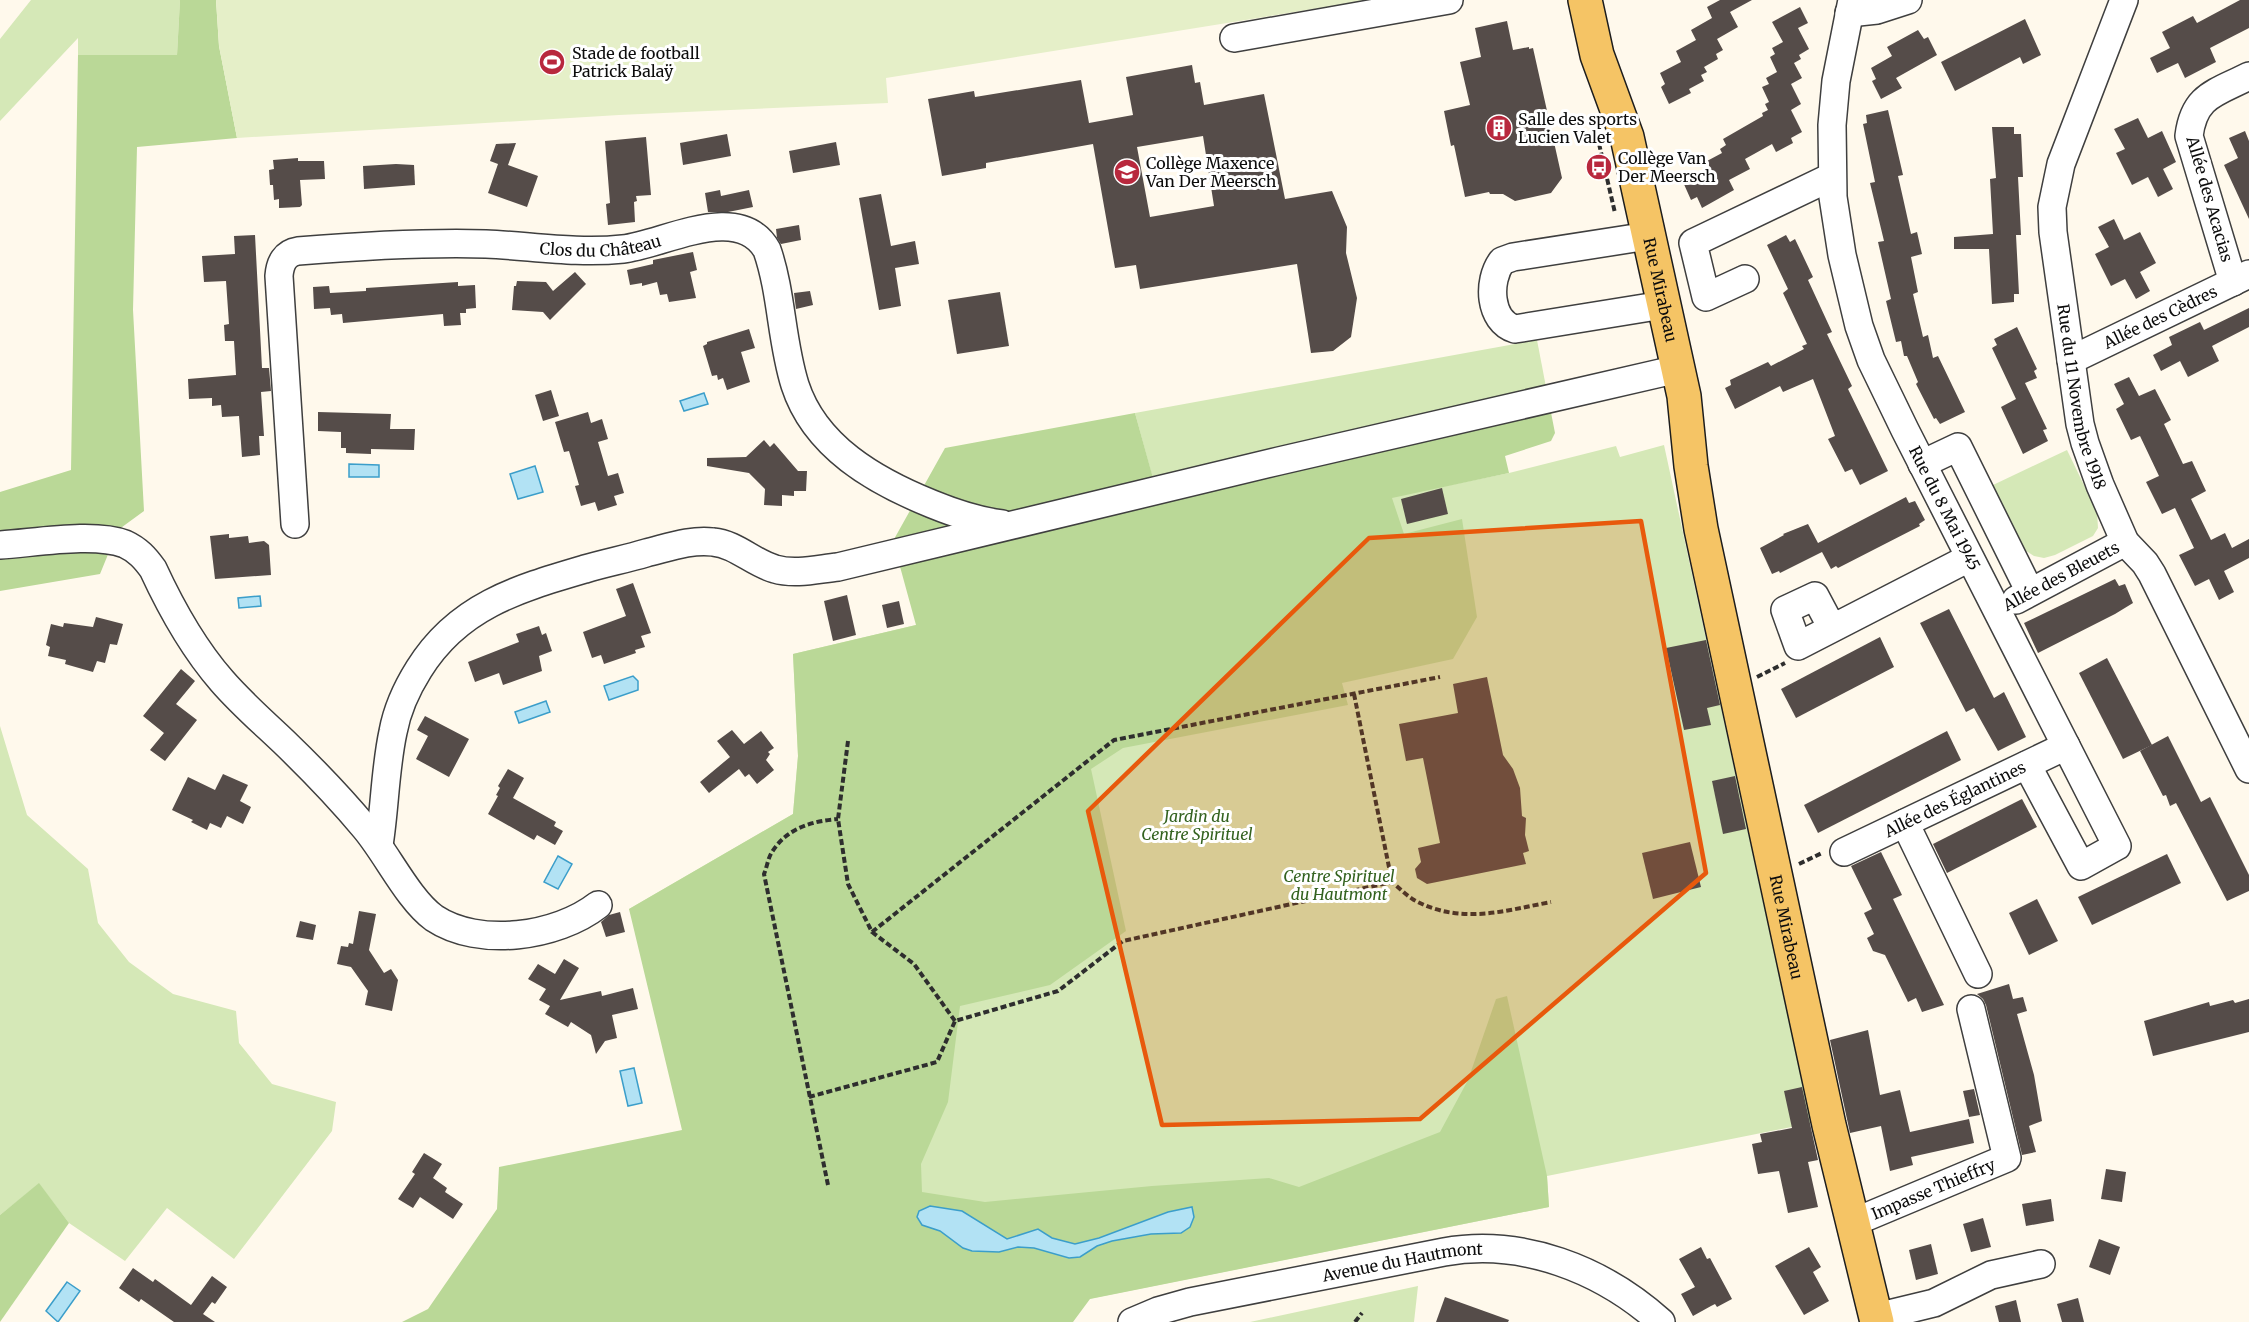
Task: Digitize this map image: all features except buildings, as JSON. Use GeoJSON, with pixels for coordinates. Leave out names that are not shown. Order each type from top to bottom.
{"type":"FeatureCollection","features":[{"type":"Feature","properties":{"kind":"main road","name":"Rue Mirabeau"},"geometry":{"type":"LineString","coordinates":[[1585,0],[1603,107],[1641,237],[1670,371],[1688,418],[1691,466],[1701,529],[1827,1116],[1876,1319]]}},
{"type":"Feature","properties":{"kind":"street"},"geometry":{"type":"LineString","coordinates":[[1234,38],[1449,0]]}},
{"type":"Feature","properties":{"kind":"street"},"geometry":{"type":"LineString","coordinates":[[1850,6],[1877,10],[1908,0]]}},
{"type":"Feature","properties":{"kind":"street","name":"Rue du 11 Novembre 1918"},"geometry":{"type":"LineString","coordinates":[[2124,0],[2061,164],[2052,207],[2053,232],[2080,424],[2100,485],[2125,542],[2152,574],[2249,769]]}},
{"type":"Feature","properties":{"kind":"street","name":"Rue du 8 Mai 1945"},"geometry":{"type":"LineString","coordinates":[[1850,6],[1836,81],[1831,177],[1842,255],[1859,326],[1871,360],[1922,464],[2117,846],[2081,866],[2027,765]]}},
{"type":"Feature","properties":{"kind":"street","name":"Allée des Acacias"},"geometry":{"type":"LineString","coordinates":[[2241,278],[2189,136],[2192,119],[2203,100],[2249,75]]}},
{"type":"Feature","properties":{"kind":"street"},"geometry":{"type":"LineString","coordinates":[[1745,279],[1706,297],[1693,243],[1831,177]]}},
{"type":"Feature","properties":{"kind":"street","name":"Clos du Château"},"geometry":{"type":"LineString","coordinates":[[295,524],[279,276],[281,264],[288,255],[298,251],[392,245],[467,244],[611,250],[652,243],[717,226],[740,228],[749,232],[757,237],[767,250],[795,385],[809,414],[838,450],[864,470],[914,497],[967,516],[1012,526]]}},
{"type":"Feature","properties":{"kind":"street"},"geometry":{"type":"LineString","coordinates":[[1641,237],[1513,257],[1502,261],[1494,277],[1494,300],[1501,320],[1506,326],[1515,329],[1655,306]]}},
{"type":"Feature","properties":{"kind":"street","name":"Allée des Cèdres"},"geometry":{"type":"LineString","coordinates":[[2071,360],[2241,278]]}},
{"type":"Feature","properties":{"kind":"street"},"geometry":{"type":"LineString","coordinates":[[379,844],[386,802],[393,730],[407,690],[423,662],[441,639],[463,619],[495,600],[532,585],[592,567],[702,542],[714,542],[732,547],[774,569],[801,571],[838,567],[1279,461],[1670,371]]}},
{"type":"Feature","properties":{"kind":"street"},"geometry":{"type":"LineString","coordinates":[[1922,464],[1958,447],[2030,592]]}},
{"type":"Feature","properties":{"kind":"street"},"geometry":{"type":"LineString","coordinates":[[0,545],[85,539],[117,542],[135,549],[153,569],[185,627],[216,675],[285,743],[379,844],[422,907],[435,918],[459,929],[486,934],[518,935],[558,927],[586,914],[598,905]]}},
{"type":"Feature","properties":{"kind":"street","name":"Allée des Bleuets"},"geometry":{"type":"LineString","coordinates":[[1996,610],[2125,542]]}},
{"type":"Feature","properties":{"kind":"street"},"geometry":{"type":"LineString","coordinates":[[1832,628],[1815,596],[1785,610],[1798,646],[1969,558]]}},
{"type":"Feature","properties":{"kind":"street","name":"Allée des Églantines"},"geometry":{"type":"LineString","coordinates":[[1844,852],[2066,746]]}},
{"type":"Feature","properties":{"kind":"street"},"geometry":{"type":"LineString","coordinates":[[1905,823],[1978,974]]}},
{"type":"Feature","properties":{"kind":"street","name":"Impasse Thieffry"},"geometry":{"type":"LineString","coordinates":[[1852,1223],[2007,1158],[1971,1009]]}},
{"type":"Feature","properties":{"kind":"street","name":"Avenue du Hautmont"},"geometry":{"type":"LineString","coordinates":[[1132,1322],[1165,1308],[1201,1300],[1444,1252],[1498,1248],[1546,1257],[1580,1270],[1629,1297],[1661,1322]]}},
{"type":"Feature","properties":{"kind":"street"},"geometry":{"type":"LineString","coordinates":[[1876,1319],[1934,1303],[1991,1275],[2041,1264]]}},
{"type":"Feature","properties":{"kind":"path"},"geometry":{"type":"LineString","coordinates":[[1751,679],[1786,662],[1798,646]]}},
{"type":"Feature","properties":{"kind":"path"},"geometry":{"type":"LineString","coordinates":[[872,932],[1114,740],[1440,677]]}},
{"type":"Feature","properties":{"kind":"path"},"geometry":{"type":"LineString","coordinates":[[1354,694],[1392,882],[1413,899],[1438,910],[1468,915],[1479,916],[1551,902]]}},
{"type":"Feature","properties":{"kind":"path"},"geometry":{"type":"LineString","coordinates":[[848,741],[838,819],[848,884],[872,932],[914,964],[955,1022]]}},
{"type":"Feature","properties":{"kind":"path"},"geometry":{"type":"LineString","coordinates":[[828,1185],[764,874],[772,852],[794,829],[821,821],[838,819]]}},
{"type":"Feature","properties":{"kind":"path"},"geometry":{"type":"LineString","coordinates":[[1790,868],[1834,847],[1844,852]]}},
{"type":"Feature","properties":{"kind":"path"},"geometry":{"type":"LineString","coordinates":[[809,1096],[937,1062],[955,1022],[1058,991],[1123,940],[1392,882]]}},
{"type":"Feature","properties":{"kind":"path"},"geometry":{"type":"LineString","coordinates":[[1355,1322],[1362,1313]]}},
{"type":"Feature","properties":{"kind":"highlighted area"},"geometry":{"type":"Polygon","coordinates":[[[1641,521],[1706,873],[1420,1119],[1162,1125],[1088,811],[1369,538],[1641,521]]]}},
{"type":"Feature","properties":{"kind":"green space"},"geometry":{"type":"Polygon","coordinates":[[[31,0],[180,0],[177,55],[78,55],[78,38],[0,121],[0,39],[31,0]]]}},
{"type":"Feature","properties":{"kind":"green space"},"geometry":{"type":"Polygon","coordinates":[[[180,0],[216,0],[219,46],[237,138],[137,147],[133,310],[144,511],[118,530],[100,574],[0,591],[0,492],[71,470],[78,55],[177,55],[180,0]]]}},
{"type":"Feature","properties":{"kind":"green space","name":"Stade de football Patrick Balaÿ"},"geometry":{"type":"Polygon","coordinates":[[[216,0],[1369,0],[886,78],[888,103],[619,115],[237,138],[219,46],[216,0]]]}},
{"type":"Feature","properties":{"kind":"green space"},"geometry":{"type":"Polygon","coordinates":[[[1537,340],[1546,387],[1153,479],[1135,413],[1537,340]]]}},
{"type":"Feature","properties":{"kind":"green space"},"geometry":{"type":"Polygon","coordinates":[[[1546,387],[1555,433],[1551,441],[1505,456],[1509,473],[1392,498],[1404,534],[1462,519],[1477,617],[1453,659],[1342,683],[1348,705],[1123,748],[1091,769],[1126,931],[1050,985],[960,1006],[948,1102],[921,1164],[922,1192],[985,1202],[1152,1186],[1269,1178],[1299,1187],[1440,1132],[1468,1080],[1496,999],[1507,996],[1547,1176],[1549,1207],[1090,1299],[1073,1322],[402,1322],[428,1309],[497,1209],[499,1167],[682,1130],[629,909],[793,814],[798,756],[793,654],[916,625],[893,541],[945,448],[1135,413],[1153,478],[1546,387]],[[1192,1207],[1168,1212],[1099,1238],[1075,1244],[1052,1238],[1038,1230],[1007,1239],[962,1211],[940,1231],[963,1248],[999,1252],[1018,1247],[1034,1248],[1069,1258],[1080,1257],[1097,1246],[1112,1241],[1151,1234],[1181,1233],[1192,1207]]]}},
{"type":"Feature","properties":{"kind":"green space","name":"Centre Spirituel du Hautmont"},"geometry":{"type":"Polygon","coordinates":[[[1664,445],[1811,1123],[1547,1176],[1549,1207],[973,1322],[629,909],[793,814],[798,756],[793,654],[916,625],[1392,497],[1509,473],[1616,446],[1620,457],[1664,445]]]}},
{"type":"Feature","properties":{"kind":"green space"},"geometry":{"type":"Polygon","coordinates":[[[2067,450],[2097,512],[2098,528],[2093,536],[2055,555],[2044,558],[2034,556],[2023,549],[1993,485],[2067,450]]]}},
{"type":"Feature","properties":{"kind":"green space"},"geometry":{"type":"Polygon","coordinates":[[[0,726],[27,815],[88,869],[98,923],[129,962],[173,994],[236,1011],[239,1043],[272,1084],[336,1102],[332,1131],[234,1259],[167,1208],[125,1261],[69,1223],[39,1184],[0,1215],[0,726]]]}},
{"type":"Feature","properties":{"kind":"green space"},"geometry":{"type":"Polygon","coordinates":[[[39,1183],[69,1223],[0,1322],[0,1215],[39,1183]]]}},
{"type":"Feature","properties":{"kind":"green space"},"geometry":{"type":"Polygon","coordinates":[[[1418,1286],[1414,1322],[1250,1322],[1418,1286]]]}},
{"type":"Feature","properties":{"kind":"water"},"geometry":{"type":"Polygon","coordinates":[[[704,393],[708,404],[684,411],[680,401],[704,393]]]}},
{"type":"Feature","properties":{"kind":"water"},"geometry":{"type":"Polygon","coordinates":[[[349,464],[379,465],[379,477],[349,477],[349,464]]]}},
{"type":"Feature","properties":{"kind":"water"},"geometry":{"type":"Polygon","coordinates":[[[535,466],[543,492],[518,499],[510,474],[535,466]]]}},
{"type":"Feature","properties":{"kind":"water"},"geometry":{"type":"Polygon","coordinates":[[[260,596],[261,606],[239,608],[238,598],[260,596]]]}},
{"type":"Feature","properties":{"kind":"water"},"geometry":{"type":"Polygon","coordinates":[[[633,676],[638,681],[638,690],[609,700],[604,686],[633,676]]]}},
{"type":"Feature","properties":{"kind":"water"},"geometry":{"type":"Polygon","coordinates":[[[546,701],[550,712],[519,723],[515,712],[546,701]]]}},
{"type":"Feature","properties":{"kind":"water"},"geometry":{"type":"Polygon","coordinates":[[[558,856],[572,864],[558,889],[544,882],[558,856]]]}},
{"type":"Feature","properties":{"kind":"water"},"geometry":{"type":"Polygon","coordinates":[[[634,1068],[642,1103],[628,1106],[620,1071],[634,1068]]]}},
{"type":"Feature","properties":{"kind":"water"},"geometry":{"type":"Polygon","coordinates":[[[930,1206],[962,1211],[1007,1239],[1038,1229],[1052,1238],[1075,1244],[1099,1238],[1168,1212],[1192,1207],[1194,1217],[1190,1227],[1181,1233],[1151,1234],[1112,1241],[1097,1246],[1080,1257],[1069,1258],[1034,1248],[1018,1247],[999,1252],[972,1251],[963,1248],[940,1231],[922,1225],[917,1217],[919,1211],[930,1206]]]}},
{"type":"Feature","properties":{"kind":"water"},"geometry":{"type":"Polygon","coordinates":[[[67,1282],[80,1291],[58,1322],[46,1311],[67,1282]]]}},
{"type":"Feature","properties":{"kind":"place","name":"Stade de football Patrick Balaÿ"},"geometry":{"type":"Point","coordinates":[552,62]}},
{"type":"Feature","properties":{"kind":"place","name":"Salle des sports Lucien Valet"},"geometry":{"type":"Point","coordinates":[1499,128]}},
{"type":"Feature","properties":{"kind":"place","name":"Collège Van Der Meersch"},"geometry":{"type":"Point","coordinates":[1599,167]}},
{"type":"Feature","properties":{"kind":"place","name":"Collège Maxence Van Der Meersch"},"geometry":{"type":"Point","coordinates":[1127,172]}},
{"type":"Feature","properties":{"kind":"park label","name":"Jardin du Centre Spirituel"},"geometry":{"type":"Point","coordinates":[1197,825]}}]}
